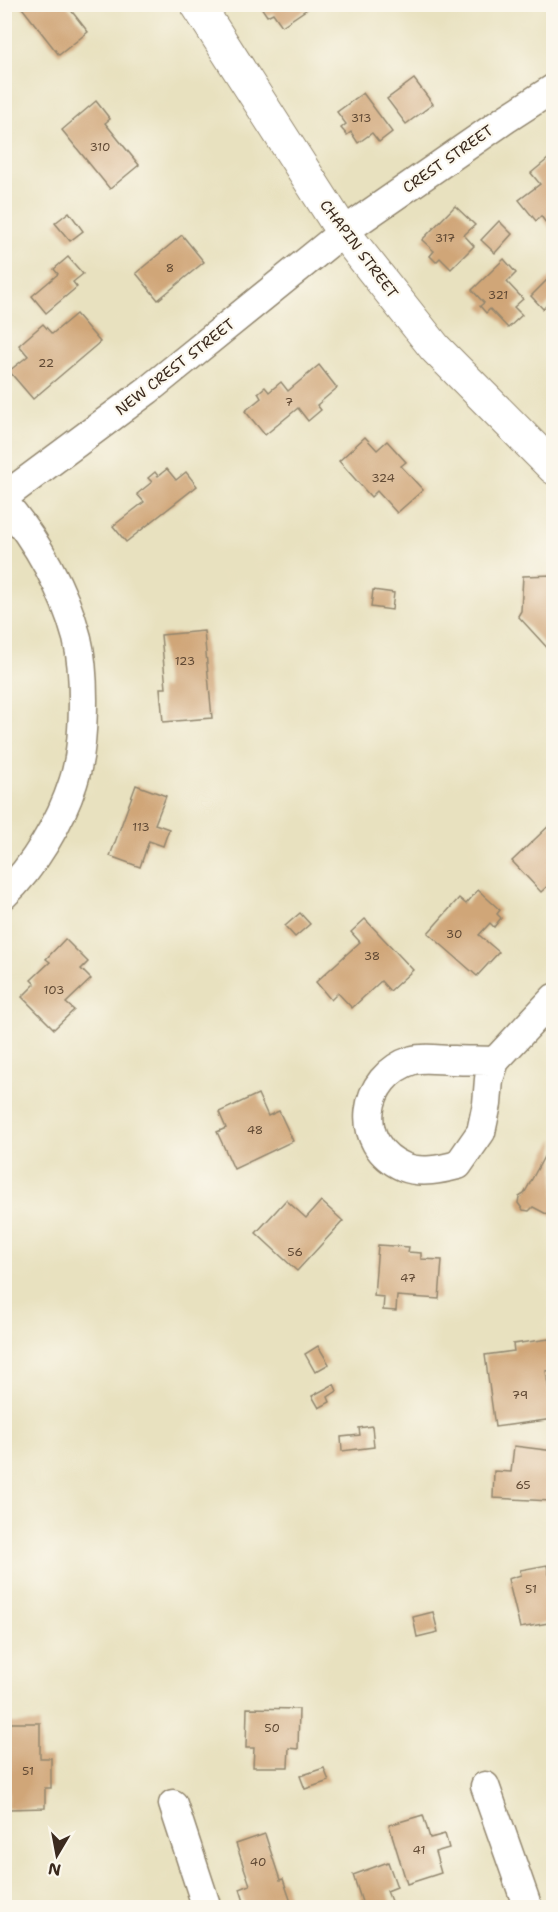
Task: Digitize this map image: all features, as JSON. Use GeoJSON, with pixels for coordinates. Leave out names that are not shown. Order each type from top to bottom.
{"type":"FeatureCollection","features":[{"type":"Feature","properties":{"kind":"main road","name":"CHAPIN STREET"},"geometry":{"type":"LineString","coordinates":[[197,4],[343,232],[435,348],[554,468]]}},
{"type":"Feature","properties":{"kind":"street","name":"CREST STREET"},"geometry":{"type":"LineString","coordinates":[[343,232],[554,88]]}},
{"type":"Feature","properties":{"kind":"street","name":"NEW CREST STREET"},"geometry":{"type":"LineString","coordinates":[[4,497],[148,390],[343,232]]}},
{"type":"Feature","properties":{"kind":"street"},"geometry":{"type":"LineString","coordinates":[[4,502],[20,521],[36,547],[67,606],[77,639],[82,668],[80,742],[74,782],[38,853],[17,883],[4,895]]}},
{"type":"Feature","properties":{"kind":"street"},"geometry":{"type":"LineString","coordinates":[[495,1061],[416,1059],[397,1066],[382,1080],[371,1098],[369,1114],[372,1137],[386,1155],[406,1167],[436,1170],[458,1165],[481,1132],[489,1079],[495,1061],[554,998]]}},
{"type":"Feature","properties":{"kind":"street"},"geometry":{"type":"LineString","coordinates":[[485,1786],[528,1908]]}},
{"type":"Feature","properties":{"kind":"street"},"geometry":{"type":"LineString","coordinates":[[173,1804],[207,1908]]}},
{"type":"Feature","properties":{"kind":"building"},"geometry":{"type":"Polygon","coordinates":[[[19,4],[66,4],[88,32],[59,55],[19,4]]]}},
{"type":"Feature","properties":{"kind":"building"},"geometry":{"type":"Polygon","coordinates":[[[266,4],[308,4],[310,7],[282,26],[273,13],[267,16],[261,7],[266,4]]]}},
{"type":"Feature","properties":{"kind":"building"},"geometry":{"type":"Polygon","coordinates":[[[414,79],[433,104],[406,124],[387,99],[414,79]]]}},
{"type":"Feature","properties":{"kind":"building"},"geometry":{"type":"Polygon","coordinates":[[[363,93],[392,132],[379,142],[372,133],[358,143],[351,132],[347,135],[341,128],[346,124],[337,112],[363,93]]]}},
{"type":"Feature","properties":{"kind":"building"},"geometry":{"type":"Polygon","coordinates":[[[96,101],[110,119],[105,123],[139,165],[110,189],[62,130],[96,101]]]}},
{"type":"Feature","properties":{"kind":"building"},"geometry":{"type":"Polygon","coordinates":[[[554,154],[554,228],[551,230],[541,216],[536,221],[519,200],[540,184],[531,173],[554,154]]]}},
{"type":"Feature","properties":{"kind":"building"},"geometry":{"type":"Polygon","coordinates":[[[455,206],[475,225],[464,235],[474,246],[451,269],[440,258],[436,262],[430,256],[434,251],[422,240],[455,206]]]}},
{"type":"Feature","properties":{"kind":"building"},"geometry":{"type":"Polygon","coordinates":[[[69,212],[83,231],[70,241],[55,223],[69,212]]]}},
{"type":"Feature","properties":{"kind":"building"},"geometry":{"type":"Polygon","coordinates":[[[499,221],[512,234],[495,253],[481,240],[499,221]]]}},
{"type":"Feature","properties":{"kind":"building"},"geometry":{"type":"Polygon","coordinates":[[[182,235],[204,262],[158,300],[136,273],[182,235]]]}},
{"type":"Feature","properties":{"kind":"building"},"geometry":{"type":"Polygon","coordinates":[[[68,257],[83,274],[73,282],[77,287],[46,313],[32,296],[58,274],[54,269],[68,257]]]}},
{"type":"Feature","properties":{"kind":"building"},"geometry":{"type":"Polygon","coordinates":[[[504,259],[516,273],[507,282],[523,299],[514,307],[522,315],[508,328],[490,309],[486,313],[480,306],[484,303],[472,290],[504,259]]]}},
{"type":"Feature","properties":{"kind":"building"},"geometry":{"type":"Polygon","coordinates":[[[552,275],[554,298],[543,309],[531,296],[552,275]]]}},
{"type":"Feature","properties":{"kind":"building"},"geometry":{"type":"Polygon","coordinates":[[[76,314],[100,342],[33,399],[9,371],[28,356],[19,345],[43,324],[52,334],[76,314]]]}},
{"type":"Feature","properties":{"kind":"building"},"geometry":{"type":"Polygon","coordinates":[[[319,365],[337,388],[317,405],[321,410],[308,421],[298,408],[265,435],[245,411],[261,398],[258,393],[265,387],[269,392],[281,382],[288,391],[319,365]]]}},
{"type":"Feature","properties":{"kind":"building"},"geometry":{"type":"Polygon","coordinates":[[[365,437],[377,450],[387,441],[406,462],[401,466],[423,490],[397,513],[377,491],[371,497],[339,461],[365,437]]]}},
{"type":"Feature","properties":{"kind":"building"},"geometry":{"type":"Polygon","coordinates":[[[167,469],[176,480],[186,472],[197,486],[126,542],[113,526],[144,502],[137,494],[152,482],[148,478],[155,472],[158,476],[167,469]]]}},
{"type":"Feature","properties":{"kind":"building"},"geometry":{"type":"Polygon","coordinates":[[[554,575],[554,661],[549,656],[552,653],[518,616],[521,611],[523,576],[554,575]]]}},
{"type":"Feature","properties":{"kind":"building"},"geometry":{"type":"Polygon","coordinates":[[[373,590],[394,593],[392,610],[371,607],[373,590]]]}},
{"type":"Feature","properties":{"kind":"building"},"geometry":{"type":"Polygon","coordinates":[[[204,631],[212,718],[163,722],[160,688],[166,688],[161,635],[204,631]]]}},
{"type":"Feature","properties":{"kind":"building"},"geometry":{"type":"Polygon","coordinates":[[[136,785],[166,796],[155,824],[169,829],[163,846],[149,841],[140,867],[110,856],[136,785]]]}},
{"type":"Feature","properties":{"kind":"building"},"geometry":{"type":"Polygon","coordinates":[[[554,821],[554,880],[541,892],[512,861],[554,821]]]}},
{"type":"Feature","properties":{"kind":"building"},"geometry":{"type":"Polygon","coordinates":[[[478,890],[500,910],[497,914],[501,918],[494,927],[490,923],[479,935],[499,952],[477,976],[428,933],[459,898],[466,904],[478,890]]]}},
{"type":"Feature","properties":{"kind":"building"},"geometry":{"type":"Polygon","coordinates":[[[300,913],[310,924],[295,937],[285,926],[300,913]]]}},
{"type":"Feature","properties":{"kind":"building"},"geometry":{"type":"Polygon","coordinates":[[[365,919],[413,970],[390,991],[381,981],[352,1008],[338,993],[331,1000],[316,982],[360,942],[351,932],[365,919]]]}},
{"type":"Feature","properties":{"kind":"building"},"geometry":{"type":"Polygon","coordinates":[[[65,939],[88,962],[81,969],[91,979],[66,1003],[74,1010],[54,1029],[22,997],[35,984],[31,980],[50,962],[46,959],[65,939]]]}},
{"type":"Feature","properties":{"kind":"building"},"geometry":{"type":"Polygon","coordinates":[[[258,1094],[268,1116],[279,1111],[293,1141],[234,1169],[217,1132],[226,1128],[219,1112],[258,1094]]]}},
{"type":"Feature","properties":{"kind":"building"},"geometry":{"type":"Polygon","coordinates":[[[554,1138],[554,1218],[533,1207],[529,1211],[523,1210],[518,1203],[519,1197],[524,1194],[554,1138]]]}},
{"type":"Feature","properties":{"kind":"building"},"geometry":{"type":"Polygon","coordinates":[[[286,1200],[306,1218],[321,1201],[343,1221],[297,1271],[256,1233],[286,1200]]]}},
{"type":"Feature","properties":{"kind":"building"},"geometry":{"type":"Polygon","coordinates":[[[378,1245],[409,1247],[408,1252],[421,1253],[421,1259],[442,1260],[439,1299],[397,1296],[396,1311],[383,1310],[384,1297],[374,1296],[378,1245]]]}},
{"type":"Feature","properties":{"kind":"building"},"geometry":{"type":"Polygon","coordinates":[[[549,1339],[554,1370],[546,1371],[553,1419],[495,1427],[485,1355],[514,1351],[513,1344],[549,1339]]]}},
{"type":"Feature","properties":{"kind":"building"},"geometry":{"type":"Polygon","coordinates":[[[318,1346],[329,1364],[315,1372],[305,1354],[318,1346]]]}},
{"type":"Feature","properties":{"kind":"building"},"geometry":{"type":"Polygon","coordinates":[[[334,1384],[337,1391],[328,1397],[330,1402],[319,1408],[312,1396],[334,1384]]]}},
{"type":"Feature","properties":{"kind":"building"},"geometry":{"type":"Polygon","coordinates":[[[372,1426],[374,1447],[342,1451],[341,1437],[360,1435],[359,1428],[372,1426]]]}},
{"type":"Feature","properties":{"kind":"building"},"geometry":{"type":"Polygon","coordinates":[[[514,1446],[554,1451],[551,1501],[493,1498],[494,1471],[511,1472],[514,1446]]]}},
{"type":"Feature","properties":{"kind":"building"},"geometry":{"type":"Polygon","coordinates":[[[547,1565],[554,1599],[554,1622],[520,1628],[508,1579],[521,1575],[520,1570],[547,1565]]]}},
{"type":"Feature","properties":{"kind":"building"},"geometry":{"type":"Polygon","coordinates":[[[433,1612],[438,1632],[417,1637],[413,1617],[433,1612]]]}},
{"type":"Feature","properties":{"kind":"building"},"geometry":{"type":"Polygon","coordinates":[[[247,1708],[299,1709],[298,1749],[289,1748],[288,1767],[253,1767],[254,1748],[246,1748],[247,1708]]]}},
{"type":"Feature","properties":{"kind":"building"},"geometry":{"type":"Polygon","coordinates":[[[4,1723],[40,1723],[40,1758],[51,1758],[51,1788],[45,1788],[45,1808],[8,1809],[8,1784],[4,1784],[4,1723]]]}},
{"type":"Feature","properties":{"kind":"building"},"geometry":{"type":"Polygon","coordinates":[[[324,1768],[329,1781],[305,1789],[300,1776],[324,1768]]]}},
{"type":"Feature","properties":{"kind":"building"},"geometry":{"type":"Polygon","coordinates":[[[423,1815],[430,1838],[445,1834],[449,1848],[435,1852],[441,1873],[407,1884],[389,1825],[423,1815]]]}},
{"type":"Feature","properties":{"kind":"building"},"geometry":{"type":"Polygon","coordinates":[[[265,1834],[280,1880],[283,1879],[293,1908],[246,1908],[240,1889],[250,1885],[236,1844],[265,1834]]]}},
{"type":"Feature","properties":{"kind":"building"},"geometry":{"type":"Polygon","coordinates":[[[388,1862],[397,1887],[387,1891],[391,1901],[373,1908],[364,1908],[353,1875],[388,1862]]]}}]}
